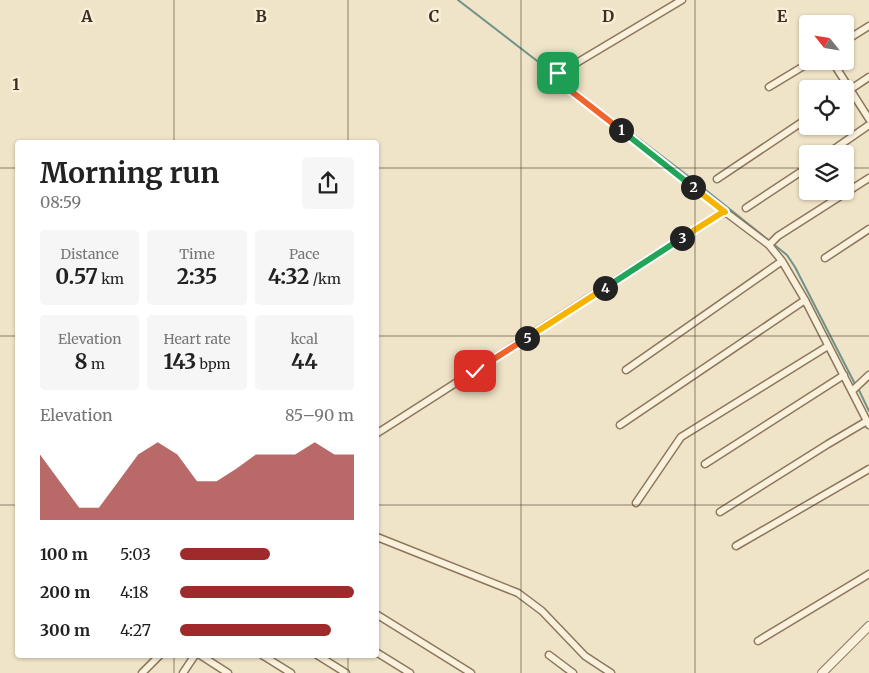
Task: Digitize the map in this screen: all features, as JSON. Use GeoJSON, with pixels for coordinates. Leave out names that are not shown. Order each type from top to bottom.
{"type":"FeatureCollection","features":[{"type":"Feature","properties":{"kind":"street"},"geometry":{"type":"LineString","coordinates":[[556,75],[682,0]]}},
{"type":"Feature","properties":{"kind":"street"},"geometry":{"type":"LineString","coordinates":[[854,35],[869,26]]}},
{"type":"Feature","properties":{"kind":"street"},"geometry":{"type":"LineString","coordinates":[[769,87],[799,69]]}},
{"type":"Feature","properties":{"kind":"street"},"geometry":{"type":"LineString","coordinates":[[545,70],[556,75],[725,212],[770,244],[805,300],[844,375],[855,388],[868,423],[720,512]]}},
{"type":"Feature","properties":{"kind":"street"},"geometry":{"type":"LineString","coordinates":[[854,87],[869,77]]}},
{"type":"Feature","properties":{"kind":"street"},"geometry":{"type":"LineString","coordinates":[[854,100],[869,119]]}},
{"type":"Feature","properties":{"kind":"street"},"geometry":{"type":"LineString","coordinates":[[717,179],[799,124]]}},
{"type":"Feature","properties":{"kind":"street"},"geometry":{"type":"LineString","coordinates":[[839,145],[869,125]]}},
{"type":"Feature","properties":{"kind":"street"},"geometry":{"type":"LineString","coordinates":[[746,208],[799,173]]}},
{"type":"Feature","properties":{"kind":"street"},"geometry":{"type":"LineString","coordinates":[[770,244],[778,236],[869,178]]}},
{"type":"Feature","properties":{"kind":"street"},"geometry":{"type":"LineString","coordinates":[[379,432],[725,212]]}},
{"type":"Feature","properties":{"kind":"street"},"geometry":{"type":"LineString","coordinates":[[825,258],[869,229]]}},
{"type":"Feature","properties":{"kind":"street"},"geometry":{"type":"LineString","coordinates":[[626,370],[782,261]]}},
{"type":"Feature","properties":{"kind":"street"},"geometry":{"type":"LineString","coordinates":[[620,425],[805,300]]}},
{"type":"Feature","properties":{"kind":"street"},"geometry":{"type":"LineString","coordinates":[[636,503],[681,437],[828,346]]}},
{"type":"Feature","properties":{"kind":"street"},"geometry":{"type":"LineString","coordinates":[[705,464],[844,375]]}},
{"type":"Feature","properties":{"kind":"street"},"geometry":{"type":"LineString","coordinates":[[855,388],[869,375]]}},
{"type":"Feature","properties":{"kind":"street"},"geometry":{"type":"LineString","coordinates":[[736,546],[869,469]]}},
{"type":"Feature","properties":{"kind":"street"},"geometry":{"type":"LineString","coordinates":[[379,538],[518,593],[542,611],[586,656],[611,673]]}},
{"type":"Feature","properties":{"kind":"street"},"geometry":{"type":"LineString","coordinates":[[758,641],[869,574]]}},
{"type":"Feature","properties":{"kind":"street"},"geometry":{"type":"LineString","coordinates":[[379,616],[471,673]]}},
{"type":"Feature","properties":{"kind":"street"},"geometry":{"type":"LineString","coordinates":[[822,673],[869,626]]}},
{"type":"Feature","properties":{"kind":"street"},"geometry":{"type":"LineString","coordinates":[[379,654],[410,673]]}},
{"type":"Feature","properties":{"kind":"street"},"geometry":{"type":"LineString","coordinates":[[549,656],[573,673]]}},
{"type":"Feature","properties":{"kind":"street"},"geometry":{"type":"LineString","coordinates":[[142,673],[157,658]]}},
{"type":"Feature","properties":{"kind":"street"},"geometry":{"type":"LineString","coordinates":[[183,673],[193,658]]}},
{"type":"Feature","properties":{"kind":"street"},"geometry":{"type":"LineString","coordinates":[[205,658],[228,673]]}},
{"type":"Feature","properties":{"kind":"street"},"geometry":{"type":"LineString","coordinates":[[266,658],[283,671],[291,673]]}},
{"type":"Feature","properties":{"kind":"street"},"geometry":{"type":"LineString","coordinates":[[322,658],[346,673]]}},
{"type":"Feature","properties":{"kind":"waterway"},"geometry":{"type":"LineString","coordinates":[[458,0],[545,67]]}},
{"type":"Feature","properties":{"kind":"waterway"},"geometry":{"type":"LineString","coordinates":[[575,90],[692,179],[787,255],[855,384]]}},
{"type":"Feature","properties":{"kind":"waterway"},"geometry":{"type":"LineString","coordinates":[[858,388],[869,411]]}},
{"type":"Feature","properties":{"kind":"route"},"geometry":{"type":"LineString","coordinates":[[475,371],[725,212],[553,77],[558,73]]}}]}
